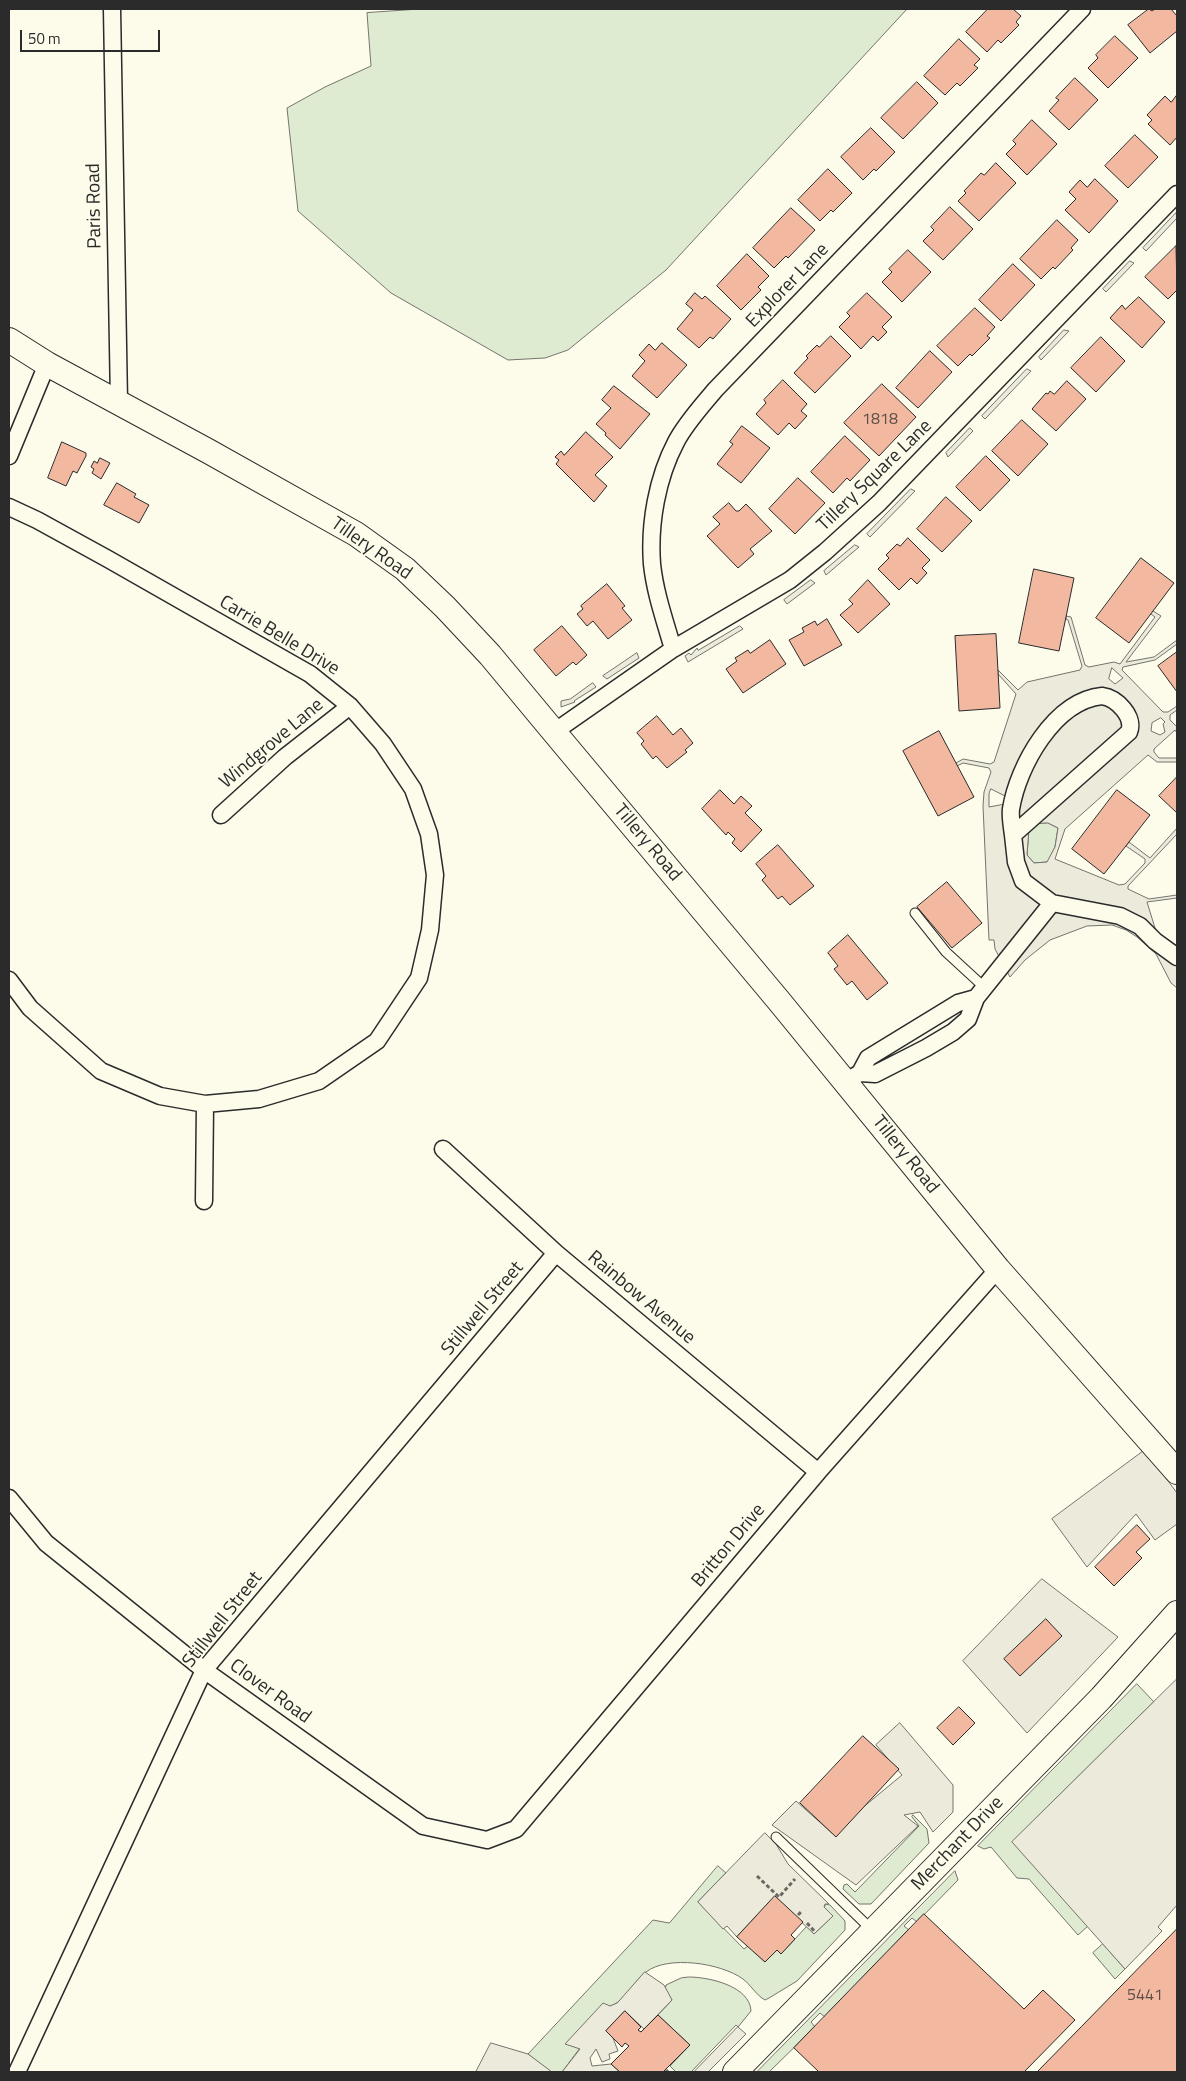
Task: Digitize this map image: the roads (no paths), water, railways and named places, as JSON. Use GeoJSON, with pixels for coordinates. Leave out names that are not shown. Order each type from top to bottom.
{"type":"FeatureCollection","features":[{"type":"Feature","properties":{"kind":"street","name":"Paris Road"},"geometry":{"type":"LineString","coordinates":[[112,9],[119,402]]}},
{"type":"Feature","properties":{"kind":"street","name":"Explorer Lane"},"geometry":{"type":"LineString","coordinates":[[673,649],[658,596],[652,565],[651,533],[664,471],[676,442],[715,390],[1082,9]]}},
{"type":"Feature","properties":{"kind":"street","name":"Tillery Square Lane"},"geometry":{"type":"LineString","coordinates":[[554,732],[673,649],[790,580],[850,530],[930,451],[1177,194]]}},
{"type":"Feature","properties":{"kind":"street","name":"Tillery Road"},"geometry":{"type":"LineString","coordinates":[[9,340],[47,364],[356,534],[405,569],[445,607],[490,655],[554,732],[852,1077],[998,1269],[1177,1472]]}},
{"type":"Feature","properties":{"kind":"street"},"geometry":{"type":"LineString","coordinates":[[9,456],[47,364]]}},
{"type":"Feature","properties":{"kind":"street","name":"Carrie Belle Drive"},"geometry":{"type":"LineString","coordinates":[[9,507],[37,520],[108,559],[310,674],[350,706],[383,744],[413,789],[429,834],[435,875],[430,930],[419,978],[377,1041],[319,1081],[259,1099],[206,1104],[160,1096],[101,1071],[30,1008],[9,980]]}},
{"type":"Feature","properties":{"kind":"street"},"geometry":{"type":"LineString","coordinates":[[1013,836],[1129,732],[1131,727],[1130,718],[1109,697],[1102,696],[1085,700],[1067,712],[1044,734],[1026,762],[1017,784],[1011,811],[1013,836],[1016,862],[1023,880],[1052,903],[1120,916],[1140,926],[1177,957]]}},
{"type":"Feature","properties":{"kind":"street","name":"Windgrove Lane"},"geometry":{"type":"LineString","coordinates":[[221,814],[285,757],[350,706]]}},
{"type":"Feature","properties":{"kind":"street"},"geometry":{"type":"LineString","coordinates":[[852,1077],[868,1058],[958,1003],[980,992],[1052,903]]}},
{"type":"Feature","properties":{"kind":"street"},"geometry":{"type":"LineString","coordinates":[[204,1201],[206,1104]]}},
{"type":"Feature","properties":{"kind":"street","name":"Rainbow Avenue"},"geometry":{"type":"LineString","coordinates":[[443,1149],[556,1253],[818,1472]]}},
{"type":"Feature","properties":{"kind":"street","name":"Stillwell Street"},"geometry":{"type":"LineString","coordinates":[[17,2072],[204,1670],[556,1253]]}},
{"type":"Feature","properties":{"kind":"street","name":"Britton Drive"},"geometry":{"type":"LineString","coordinates":[[487,1840],[516,1829],[818,1472],[998,1269]]}},
{"type":"Feature","properties":{"kind":"street","name":"Clover Road"},"geometry":{"type":"LineString","coordinates":[[9,1498],[46,1543],[204,1670],[423,1826],[487,1840]]}},
{"type":"Feature","properties":{"kind":"street","name":"Merchant Drive"},"geometry":{"type":"LineString","coordinates":[[735,2072],[1101,1698],[1177,1613]]}},
{"type":"Feature","properties":{"kind":"lane"},"geometry":{"type":"LineString","coordinates":[[915,913],[980,992]]}},
{"type":"Feature","properties":{"kind":"lane"},"geometry":{"type":"LineString","coordinates":[[776,1837],[873,1931]]}}]}
